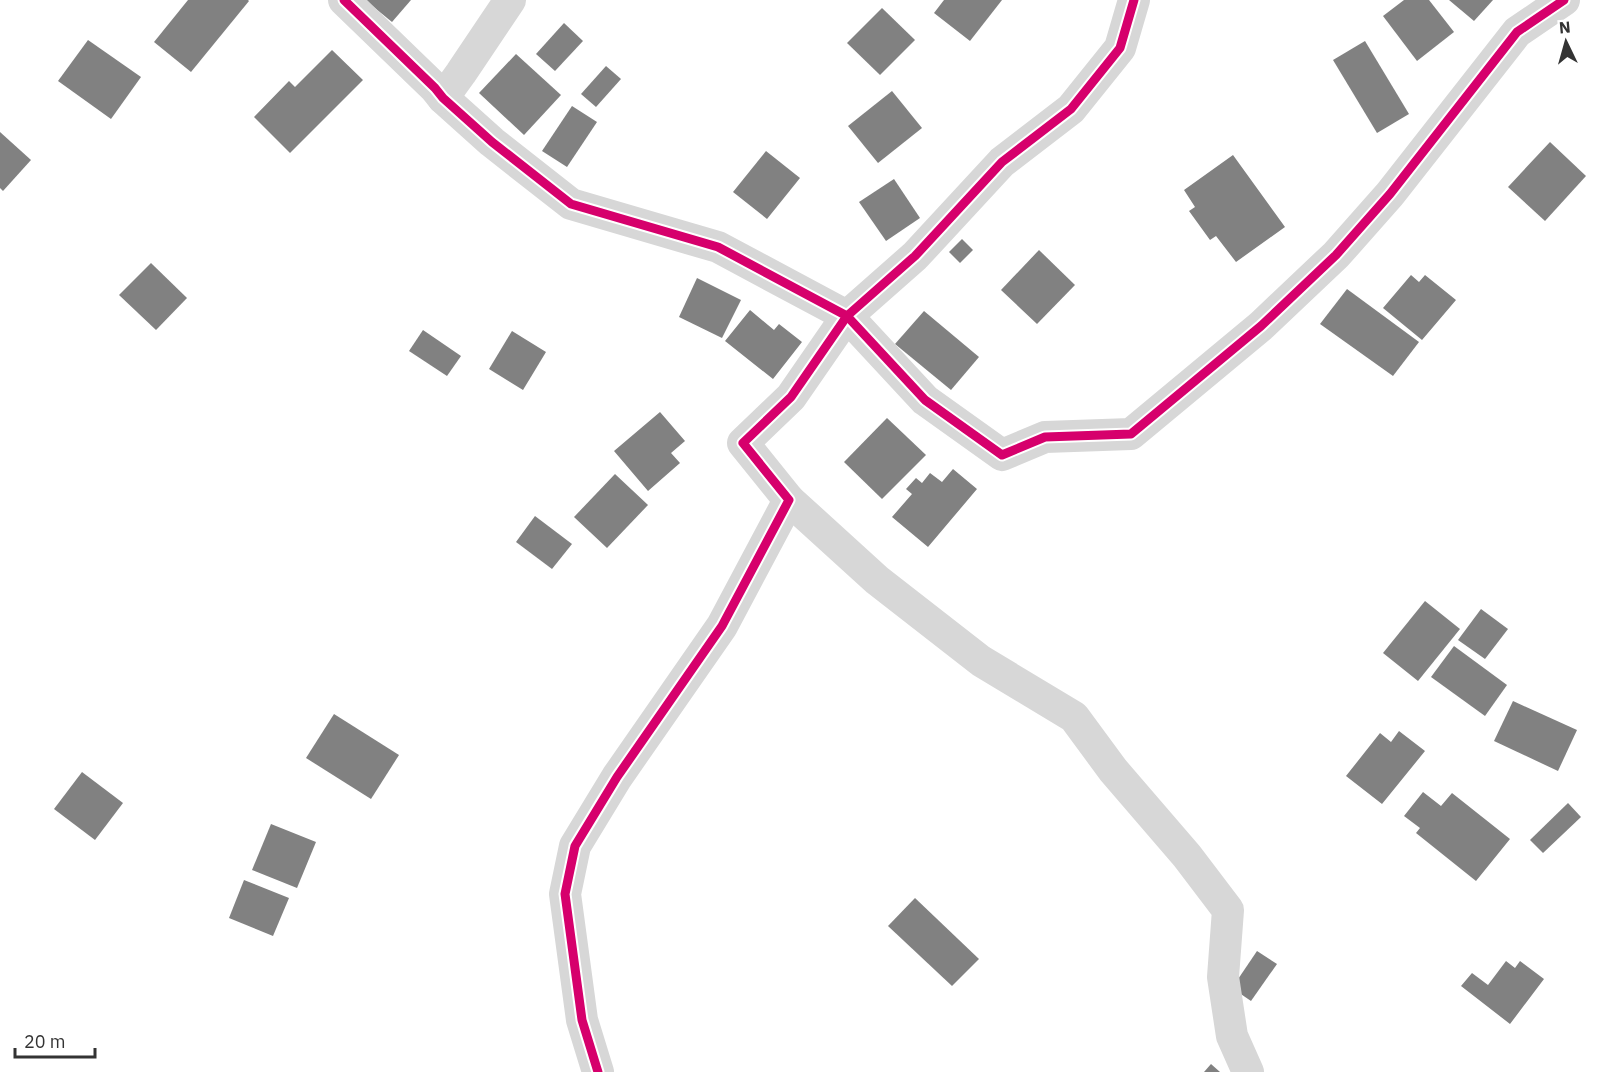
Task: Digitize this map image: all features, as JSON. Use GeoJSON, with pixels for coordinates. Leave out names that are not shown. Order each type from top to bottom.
{"type":"FeatureCollection","features":[{"type":"Feature","properties":{"kind":"street"},"geometry":{"type":"LineString","coordinates":[[345,0],[442,98],[571,204],[718,247],[847,316],[925,400],[1002,455],[1045,437],[1131,434],[1261,326],[1336,255],[1390,194],[1517,32],[1564,0]]}},
{"type":"Feature","properties":{"kind":"street"},"geometry":{"type":"LineString","coordinates":[[442,98],[510,0]]}},
{"type":"Feature","properties":{"kind":"street"},"geometry":{"type":"LineString","coordinates":[[1134,0],[1120,48],[1071,109],[1002,162],[915,256],[847,316],[791,397],[743,444],[789,500],[877,580],[981,661],[1074,717],[1113,770],[1187,856],[1228,910],[1223,977],[1232,1036],[1248,1072]]}},
{"type":"Feature","properties":{"kind":"street"},"geometry":{"type":"LineString","coordinates":[[598,1072],[582,1020],[565,894],[575,846],[617,777],[722,626],[789,500]]}},
{"type":"Feature","properties":{"kind":"building"},"geometry":{"type":"Polygon","coordinates":[[[188,0],[249,1],[191,72],[154,42],[188,0]]]}},
{"type":"Feature","properties":{"kind":"building"},"geometry":{"type":"Polygon","coordinates":[[[365,0],[411,0],[392,22],[365,0]]]}},
{"type":"Feature","properties":{"kind":"building"},"geometry":{"type":"Polygon","coordinates":[[[944,0],[1002,0],[970,41],[934,13],[944,0]]]}},
{"type":"Feature","properties":{"kind":"building"},"geometry":{"type":"Polygon","coordinates":[[[1404,0],[1429,0],[1454,32],[1417,61],[1383,16],[1404,0]]]}},
{"type":"Feature","properties":{"kind":"building"},"geometry":{"type":"Polygon","coordinates":[[[1449,0],[1493,0],[1474,21],[1449,0]]]}},
{"type":"Feature","properties":{"kind":"building"},"geometry":{"type":"Polygon","coordinates":[[[882,8],[915,40],[880,75],[847,43],[882,8]]]}},
{"type":"Feature","properties":{"kind":"building"},"geometry":{"type":"Polygon","coordinates":[[[564,23],[583,41],[555,71],[536,54],[564,23]]]}},
{"type":"Feature","properties":{"kind":"building"},"geometry":{"type":"Polygon","coordinates":[[[88,40],[141,77],[111,119],[58,81],[88,40]]]}},
{"type":"Feature","properties":{"kind":"building"},"geometry":{"type":"Polygon","coordinates":[[[1365,41],[1409,114],[1377,133],[1333,60],[1365,41]]]}},
{"type":"Feature","properties":{"kind":"building"},"geometry":{"type":"Polygon","coordinates":[[[332,50],[363,80],[290,153],[254,117],[289,81],[295,87],[332,50]]]}},
{"type":"Feature","properties":{"kind":"building"},"geometry":{"type":"Polygon","coordinates":[[[516,54],[561,95],[524,135],[479,93],[516,54]]]}},
{"type":"Feature","properties":{"kind":"building"},"geometry":{"type":"Polygon","coordinates":[[[606,66],[621,79],[596,107],[581,94],[606,66]]]}},
{"type":"Feature","properties":{"kind":"building"},"geometry":{"type":"Polygon","coordinates":[[[892,91],[922,128],[878,163],[848,126],[892,91]]]}},
{"type":"Feature","properties":{"kind":"building"},"geometry":{"type":"Polygon","coordinates":[[[572,106],[597,122],[567,167],[542,151],[572,106]]]}},
{"type":"Feature","properties":{"kind":"building"},"geometry":{"type":"Polygon","coordinates":[[[0,132],[31,160],[3,191],[0,188],[0,132]]]}},
{"type":"Feature","properties":{"kind":"building"},"geometry":{"type":"Polygon","coordinates":[[[1550,142],[1586,176],[1545,221],[1508,187],[1550,142]]]}},
{"type":"Feature","properties":{"kind":"building"},"geometry":{"type":"Polygon","coordinates":[[[766,151],[800,178],[767,219],[733,192],[766,151]]]}},
{"type":"Feature","properties":{"kind":"building"},"geometry":{"type":"Polygon","coordinates":[[[1233,155],[1285,227],[1236,262],[1216,236],[1210,240],[1189,211],[1195,207],[1184,190],[1233,155]]]}},
{"type":"Feature","properties":{"kind":"building"},"geometry":{"type":"Polygon","coordinates":[[[894,179],[920,218],[886,241],[859,202],[894,179]]]}},
{"type":"Feature","properties":{"kind":"building"},"geometry":{"type":"Polygon","coordinates":[[[962,239],[973,250],[960,263],[949,252],[962,239]]]}},
{"type":"Feature","properties":{"kind":"building"},"geometry":{"type":"Polygon","coordinates":[[[1039,250],[1075,285],[1037,324],[1001,290],[1039,250]]]}},
{"type":"Feature","properties":{"kind":"building"},"geometry":{"type":"Polygon","coordinates":[[[151,263],[187,298],[156,330],[119,295],[151,263]]]}},
{"type":"Feature","properties":{"kind":"building"},"geometry":{"type":"Polygon","coordinates":[[[1411,275],[1419,282],[1425,275],[1456,300],[1422,340],[1383,308],[1411,275]]]}},
{"type":"Feature","properties":{"kind":"building"},"geometry":{"type":"Polygon","coordinates":[[[697,278],[741,300],[722,338],[679,317],[697,278]]]}},
{"type":"Feature","properties":{"kind":"building"},"geometry":{"type":"Polygon","coordinates":[[[1347,289],[1419,342],[1393,376],[1320,324],[1347,289]]]}},
{"type":"Feature","properties":{"kind":"building"},"geometry":{"type":"Polygon","coordinates":[[[750,310],[774,330],[779,324],[802,342],[773,379],[725,341],[750,310]]]}},
{"type":"Feature","properties":{"kind":"building"},"geometry":{"type":"Polygon","coordinates":[[[924,311],[979,357],[951,390],[895,344],[924,311]]]}},
{"type":"Feature","properties":{"kind":"building"},"geometry":{"type":"Polygon","coordinates":[[[423,330],[461,356],[447,376],[409,351],[423,330]]]}},
{"type":"Feature","properties":{"kind":"building"},"geometry":{"type":"Polygon","coordinates":[[[512,331],[546,352],[523,390],[489,369],[512,331]]]}},
{"type":"Feature","properties":{"kind":"building"},"geometry":{"type":"Polygon","coordinates":[[[660,412],[685,441],[671,453],[680,463],[648,491],[614,451],[660,412]]]}},
{"type":"Feature","properties":{"kind":"building"},"geometry":{"type":"Polygon","coordinates":[[[887,418],[926,455],[882,499],[844,462],[887,418]]]}},
{"type":"Feature","properties":{"kind":"building"},"geometry":{"type":"Polygon","coordinates":[[[953,469],[977,489],[928,547],[892,517],[912,494],[906,489],[916,478],[922,483],[930,473],[942,482],[953,469]]]}},
{"type":"Feature","properties":{"kind":"building"},"geometry":{"type":"Polygon","coordinates":[[[615,474],[648,505],[607,548],[574,517],[615,474]]]}},
{"type":"Feature","properties":{"kind":"building"},"geometry":{"type":"Polygon","coordinates":[[[535,516],[572,544],[552,569],[516,542],[535,516]]]}},
{"type":"Feature","properties":{"kind":"building"},"geometry":{"type":"Polygon","coordinates":[[[1425,601],[1460,629],[1418,681],[1383,653],[1425,601]]]}},
{"type":"Feature","properties":{"kind":"building"},"geometry":{"type":"Polygon","coordinates":[[[1481,609],[1508,629],[1485,659],[1458,640],[1481,609]]]}},
{"type":"Feature","properties":{"kind":"building"},"geometry":{"type":"Polygon","coordinates":[[[1454,646],[1507,685],[1485,716],[1431,677],[1454,646]]]}},
{"type":"Feature","properties":{"kind":"building"},"geometry":{"type":"Polygon","coordinates":[[[1513,701],[1577,730],[1558,771],[1494,741],[1513,701]]]}},
{"type":"Feature","properties":{"kind":"building"},"geometry":{"type":"Polygon","coordinates":[[[334,714],[399,755],[371,799],[306,758],[334,714]]]}},
{"type":"Feature","properties":{"kind":"building"},"geometry":{"type":"Polygon","coordinates":[[[1399,731],[1425,751],[1382,804],[1346,776],[1380,733],[1391,742],[1399,731]]]}},
{"type":"Feature","properties":{"kind":"building"},"geometry":{"type":"Polygon","coordinates":[[[82,772],[123,803],[95,840],[54,809],[82,772]]]}},
{"type":"Feature","properties":{"kind":"building"},"geometry":{"type":"Polygon","coordinates":[[[1423,792],[1441,806],[1452,793],[1510,839],[1476,881],[1416,833],[1420,828],[1404,816],[1423,792]]]}},
{"type":"Feature","properties":{"kind":"building"},"geometry":{"type":"Polygon","coordinates":[[[1568,803],[1581,817],[1543,853],[1530,840],[1568,803]]]}},
{"type":"Feature","properties":{"kind":"building"},"geometry":{"type":"Polygon","coordinates":[[[271,824],[316,842],[297,888],[252,870],[271,824]]]}},
{"type":"Feature","properties":{"kind":"building"},"geometry":{"type":"Polygon","coordinates":[[[244,880],[289,898],[273,936],[229,918],[244,880]]]}},
{"type":"Feature","properties":{"kind":"building"},"geometry":{"type":"Polygon","coordinates":[[[915,898],[979,959],[952,986],[888,926],[915,898]]]}},
{"type":"Feature","properties":{"kind":"building"},"geometry":{"type":"Polygon","coordinates":[[[1257,951],[1277,964],[1251,1001],[1232,988],[1257,951]]]}},
{"type":"Feature","properties":{"kind":"building"},"geometry":{"type":"Polygon","coordinates":[[[1506,961],[1515,968],[1520,961],[1544,979],[1510,1024],[1461,986],[1472,973],[1488,985],[1506,961]]]}},
{"type":"Feature","properties":{"kind":"building"},"geometry":{"type":"Polygon","coordinates":[[[1211,1064],[1220,1072],[1204,1072],[1211,1064]]]}},
{"type":"Feature","properties":{"kind":"cycle path"},"geometry":{"type":"LineString","coordinates":[[344,0],[443,98],[492,142],[571,204],[718,247],[847,316],[791,397],[743,443],[789,500],[722,626],[617,777],[575,846],[565,894],[582,1020],[598,1072]]}},
{"type":"Feature","properties":{"kind":"cycle path"},"geometry":{"type":"LineString","coordinates":[[1134,0],[1120,48],[1071,109],[1002,162],[915,256],[847,316],[925,400],[1002,455],[1045,437],[1131,434],[1261,326],[1336,255],[1390,194],[1517,32],[1564,0]]}}]}
